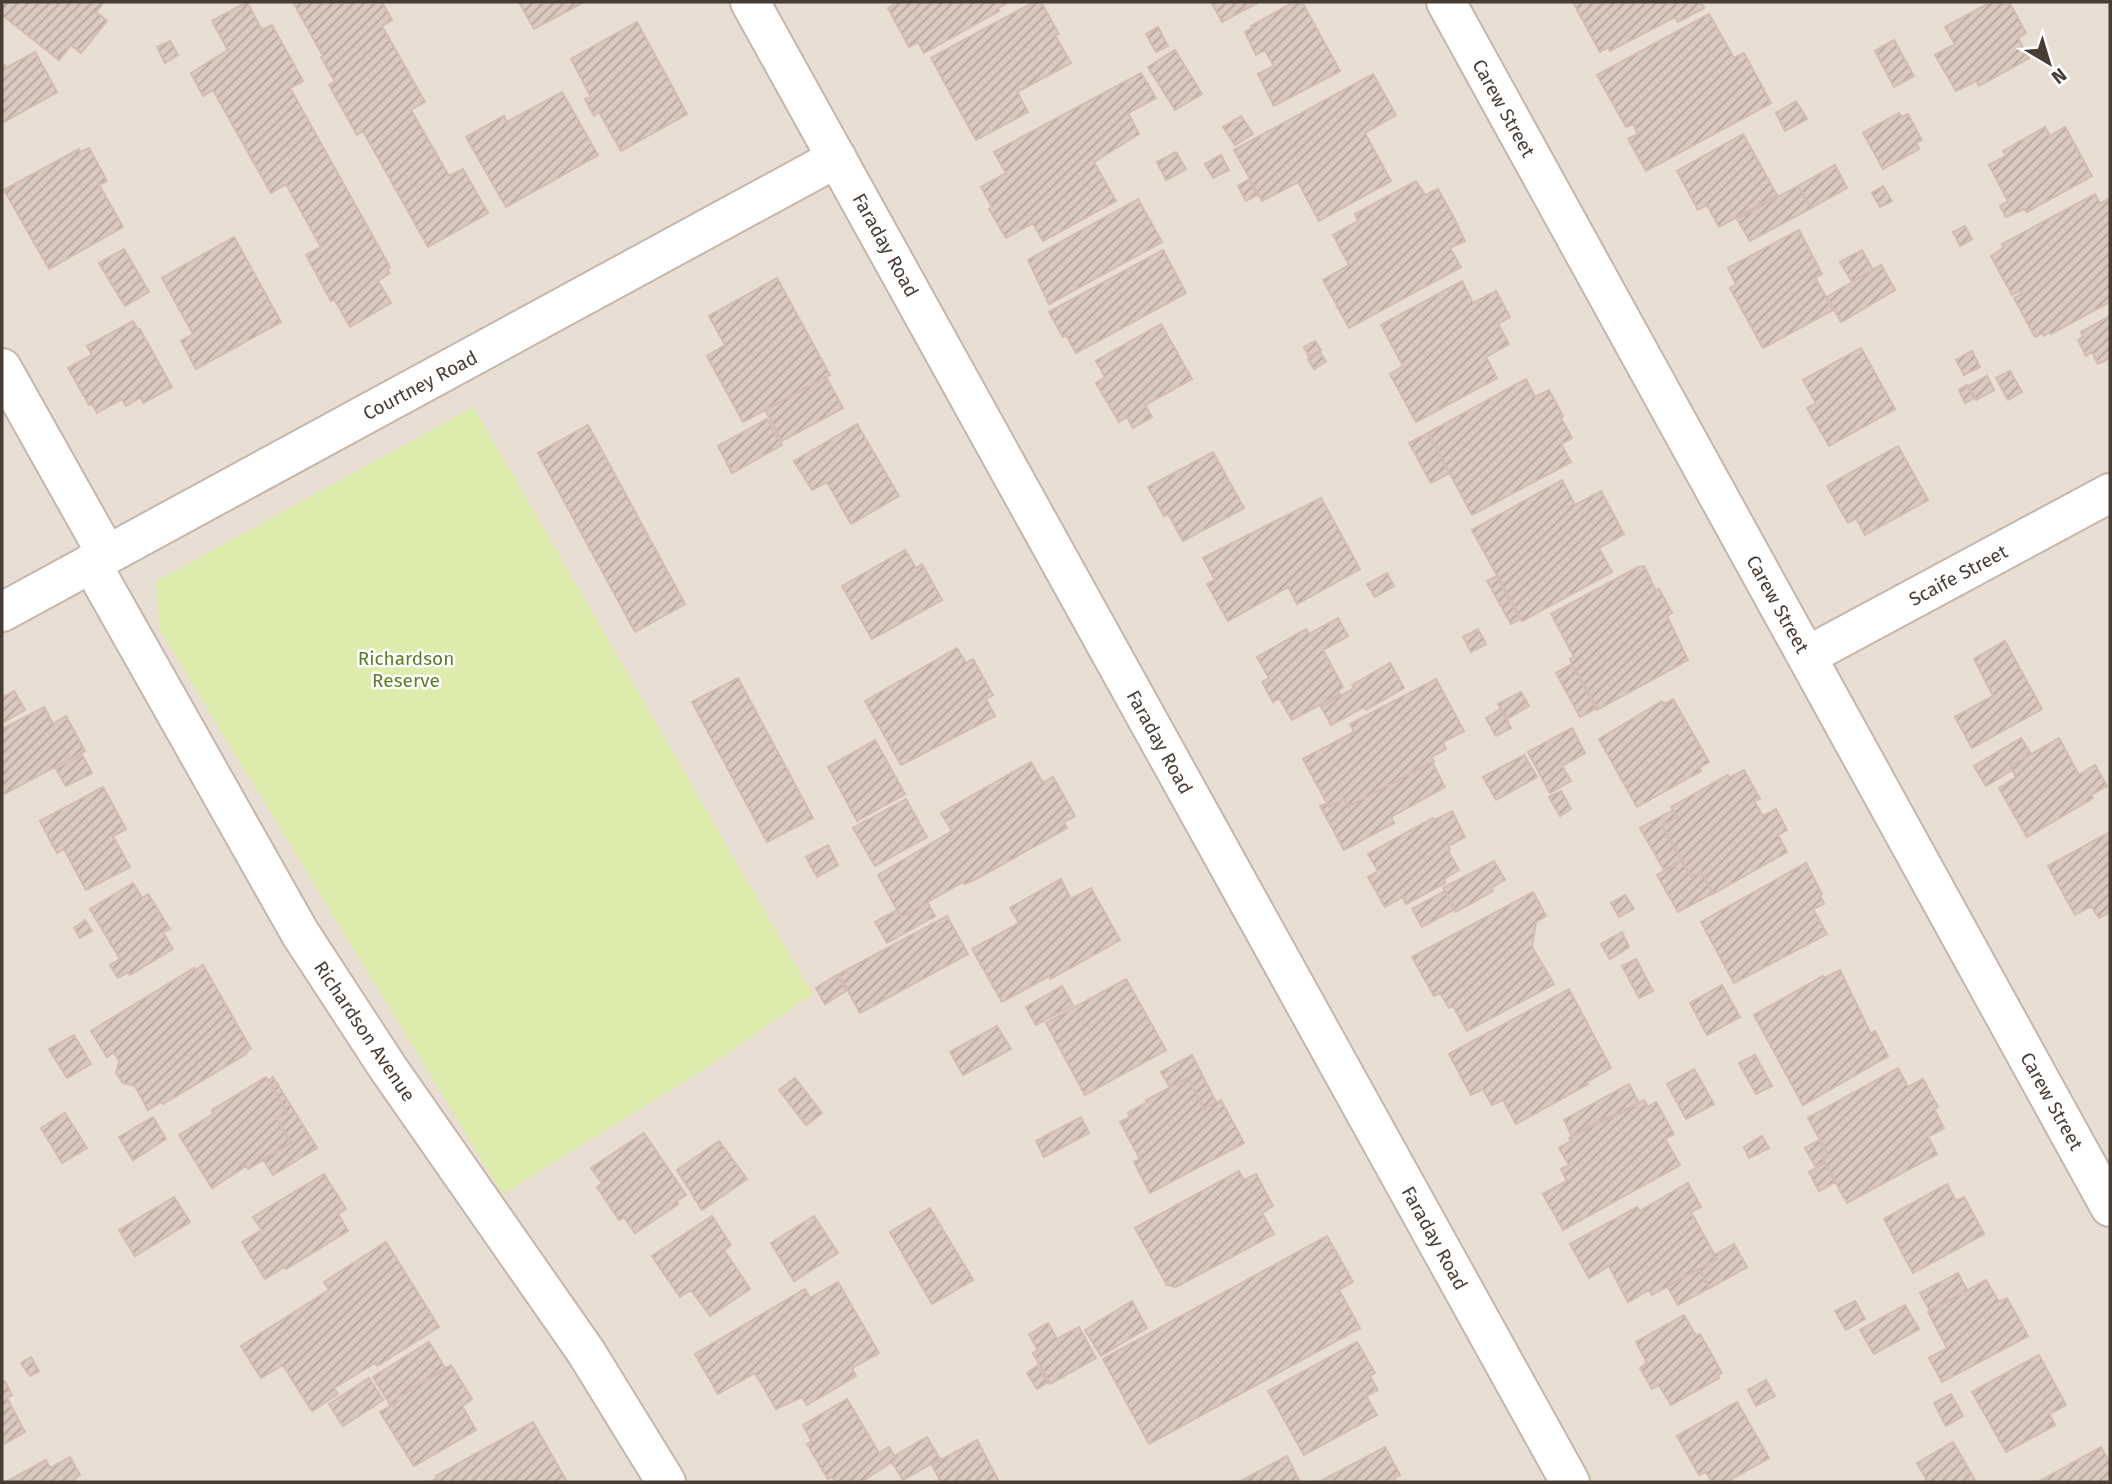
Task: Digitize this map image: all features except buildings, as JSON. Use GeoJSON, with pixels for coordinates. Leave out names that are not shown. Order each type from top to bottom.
{"type":"FeatureCollection","features":[{"type":"Feature","properties":{"kind":"street","name":"Faraday Road"},"geometry":{"type":"LineString","coordinates":[[750,2],[1570,1482]]}},
{"type":"Feature","properties":{"kind":"street","name":"Carew Street"},"geometry":{"type":"LineString","coordinates":[[1446,2],[2110,1207]]}},
{"type":"Feature","properties":{"kind":"street","name":"Courtney Road"},"geometry":{"type":"LineString","coordinates":[[2,612],[837,158]]}},
{"type":"Feature","properties":{"kind":"street","name":"Richardson Avenue"},"geometry":{"type":"LineString","coordinates":[[2,368],[99,559],[307,944],[388,1068],[586,1352],[666,1482]]}},
{"type":"Feature","properties":{"kind":"street","name":"Scaife Street"},"geometry":{"type":"LineString","coordinates":[[1807,656],[2110,493]]}},
{"type":"Feature","properties":{"kind":"shaded area"},"geometry":{"type":"Polygon","coordinates":[[[2,2],[2110,2],[2110,1482],[2,1482],[2,2]]]}},
{"type":"Feature","properties":{"kind":"green space","name":"Richardson Reserve"},"geometry":{"type":"Polygon","coordinates":[[[474,407],[813,994],[707,1068],[503,1194],[160,630],[157,581],[474,407]]]}}]}
